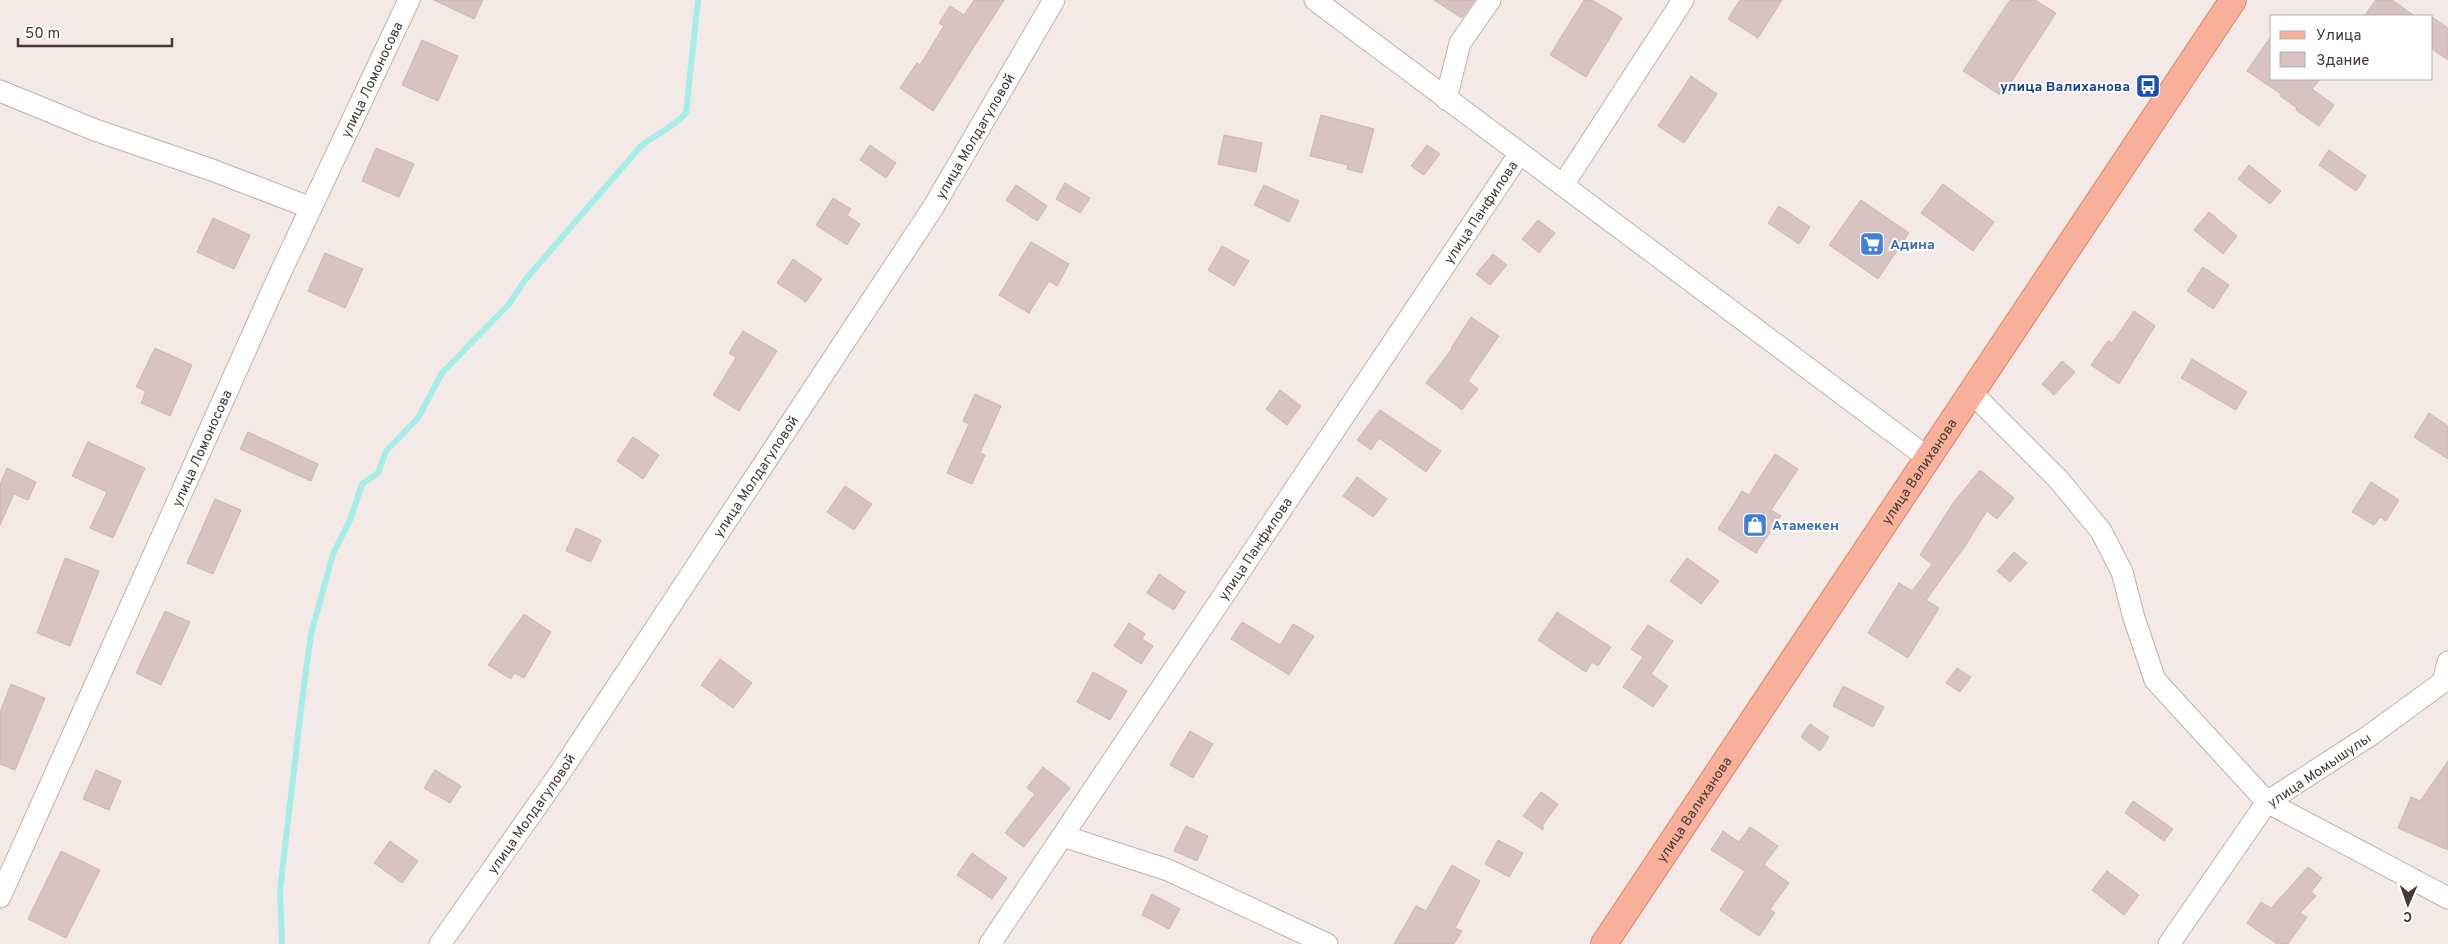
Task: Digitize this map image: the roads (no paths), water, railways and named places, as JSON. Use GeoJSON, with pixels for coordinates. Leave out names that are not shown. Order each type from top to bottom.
{"type":"FeatureCollection","features":[{"type":"Feature","properties":{"kind":"main road","name":"улица Валиханова"},"geometry":{"type":"LineString","coordinates":[[1604,944],[2233,0]]}},
{"type":"Feature","properties":{"kind":"street","name":"улица Ломоносова"},"geometry":{"type":"LineString","coordinates":[[0,897],[311,208],[409,0]]}},
{"type":"Feature","properties":{"kind":"street","name":"улица Молдагуловой"},"geometry":{"type":"LineString","coordinates":[[440,944],[560,773],[934,206],[1054,0]]}},
{"type":"Feature","properties":{"kind":"street"},"geometry":{"type":"LineString","coordinates":[[1315,0],[1928,458]]}},
{"type":"Feature","properties":{"kind":"street"},"geometry":{"type":"LineString","coordinates":[[1446,99],[1460,43],[1490,0]]}},
{"type":"Feature","properties":{"kind":"street"},"geometry":{"type":"LineString","coordinates":[[1563,185],[1683,0]]}},
{"type":"Feature","properties":{"kind":"street"},"geometry":{"type":"LineString","coordinates":[[0,91],[95,130],[212,170],[311,208]]}},
{"type":"Feature","properties":{"kind":"street","name":"улица Панфилова"},"geometry":{"type":"LineString","coordinates":[[990,944],[1520,154]]}},
{"type":"Feature","properties":{"kind":"street"},"geometry":{"type":"LineString","coordinates":[[1972,392],[2058,479],[2101,532],[2122,572],[2134,618],[2155,680],[2267,802],[2448,898]]}},
{"type":"Feature","properties":{"kind":"street","name":"улица Момышулы"},"geometry":{"type":"LineString","coordinates":[[2169,944],[2267,802],[2369,736],[2443,682],[2448,662]]}},
{"type":"Feature","properties":{"kind":"street"},"geometry":{"type":"LineString","coordinates":[[1063,836],[1168,870],[1326,944]]}},
{"type":"Feature","properties":{"kind":"waterway"},"geometry":{"type":"LineString","coordinates":[[282,944],[280,890],[311,634],[333,554],[350,520],[362,484],[378,473],[386,451],[418,418],[442,373],[509,304],[525,280],[641,146],[686,113],[698,0]]}},
{"type":"Feature","properties":{"kind":"place","name":"улица Валиханова"},"geometry":{"type":"Point","coordinates":[2148,86]}},
{"type":"Feature","properties":{"kind":"place","name":"Адина"},"geometry":{"type":"Point","coordinates":[1872,244]}},
{"type":"Feature","properties":{"kind":"place","name":"Атамекен"},"geometry":{"type":"Point","coordinates":[1755,525]}}]}
